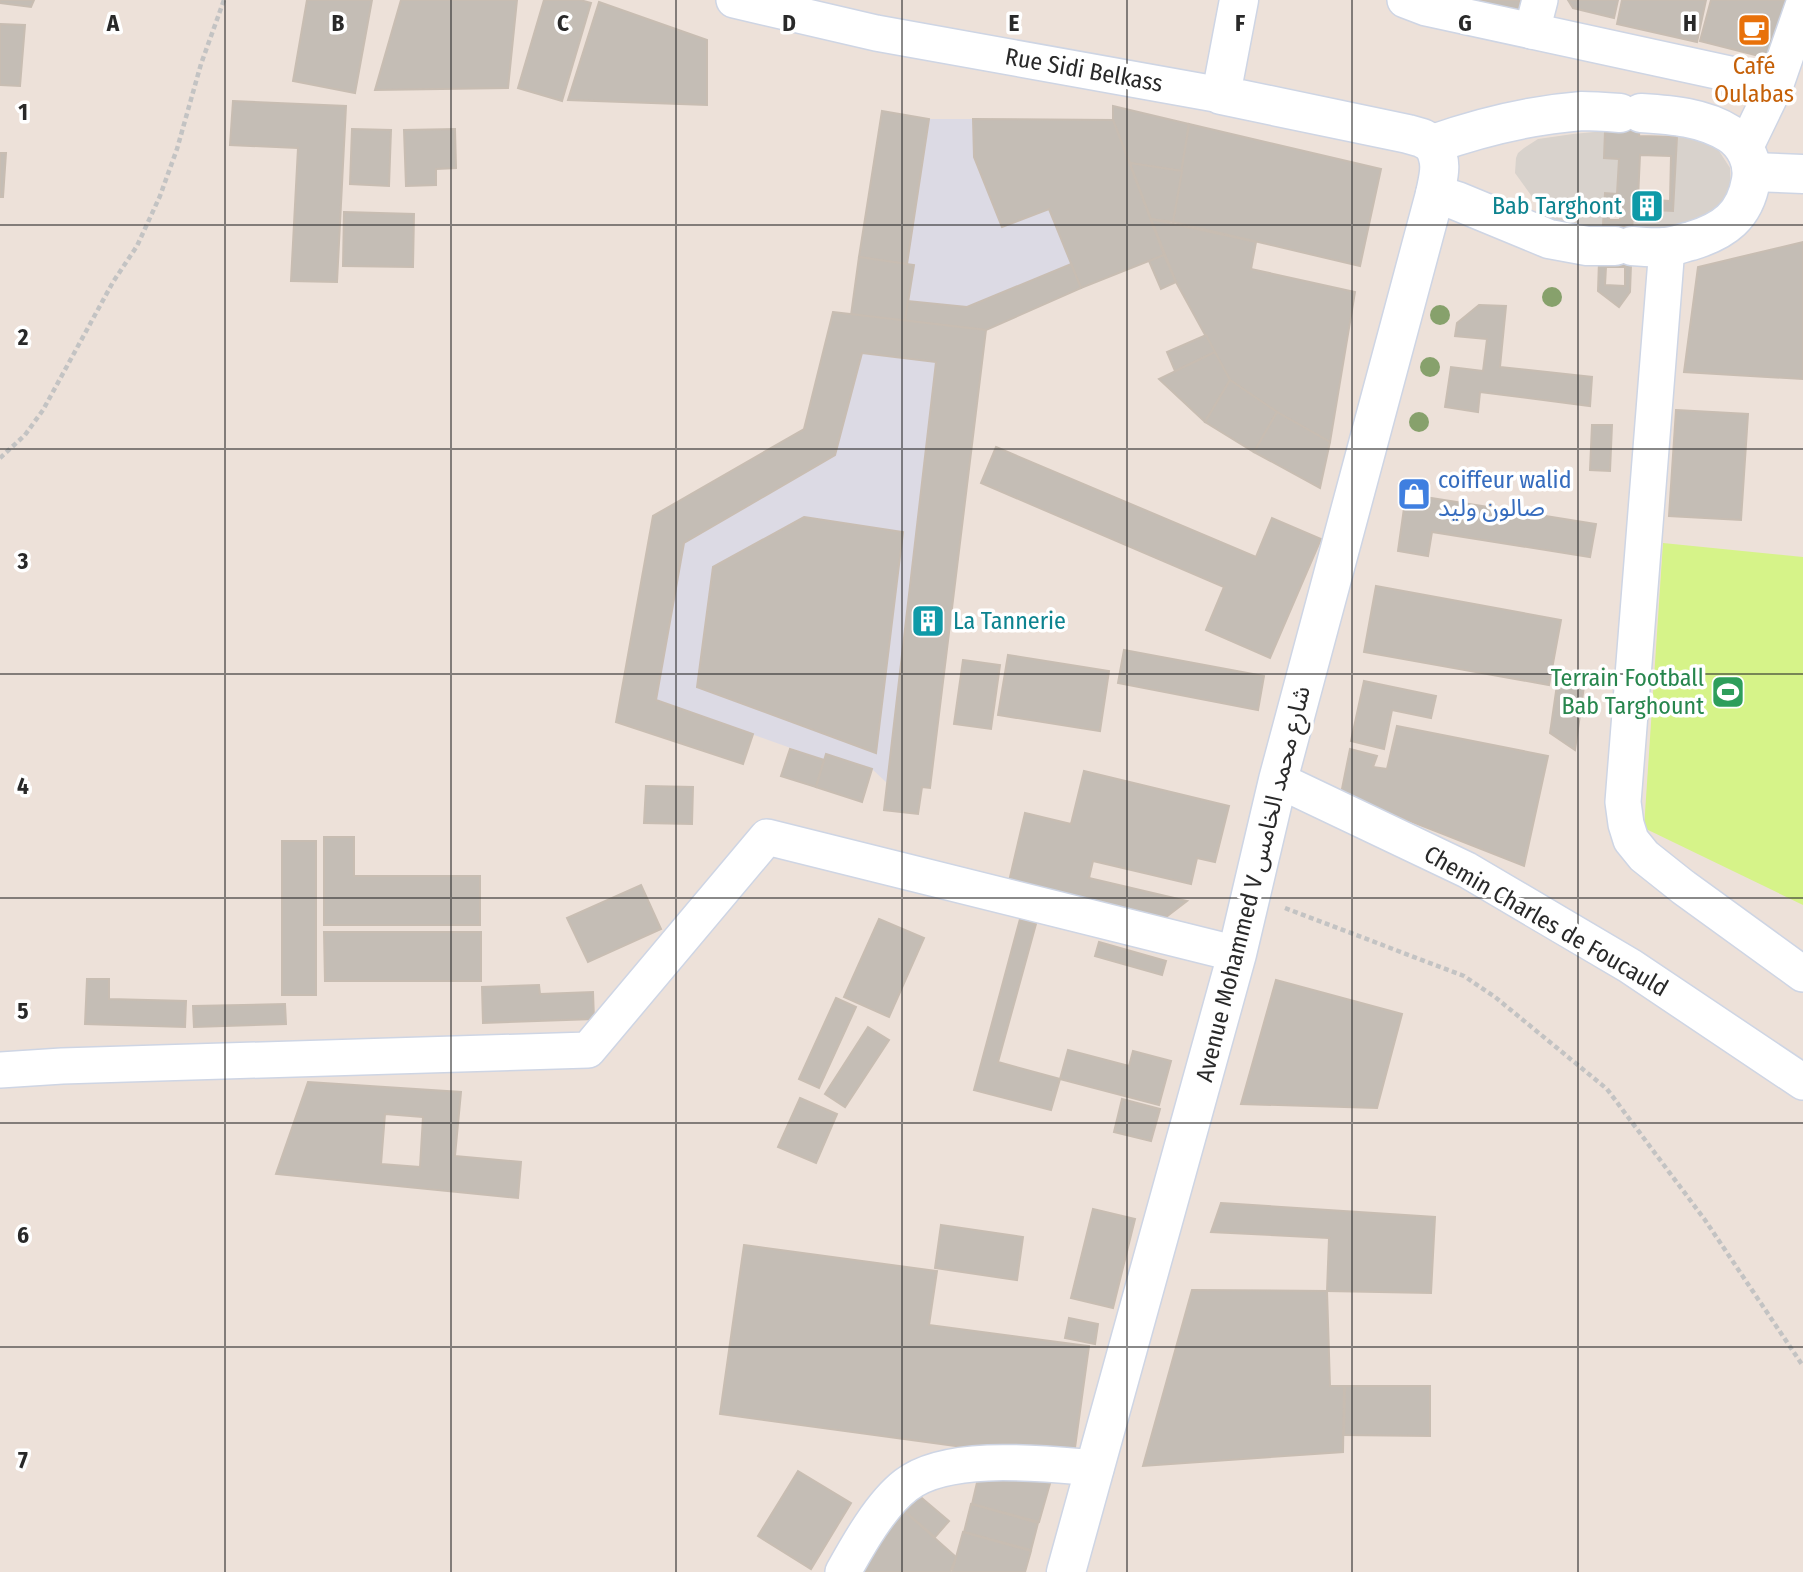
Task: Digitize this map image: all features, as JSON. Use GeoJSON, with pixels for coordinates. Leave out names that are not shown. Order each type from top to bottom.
{"type":"FeatureCollection","features":[{"type":"Feature","properties":{"kind":"street","name":"Rue Sidi Belkass"},"geometry":{"type":"LineString","coordinates":[[734,0],[876,33],[1221,95],[1408,134],[1433,144]]}},
{"type":"Feature","properties":{"kind":"street"},"geometry":{"type":"LineString","coordinates":[[1221,95],[1239,0]]}},
{"type":"Feature","properties":{"kind":"street"},"geometry":{"type":"LineString","coordinates":[[1405,0],[1426,8],[1536,16],[1776,85]]}},
{"type":"Feature","properties":{"kind":"street"},"geometry":{"type":"LineString","coordinates":[[1435,194],[1549,239],[1587,246],[1638,247],[1708,236],[1736,217],[1749,196],[1749,160],[1803,6]]}},
{"type":"Feature","properties":{"kind":"street"},"geometry":{"type":"LineString","coordinates":[[1433,144],[1469,131],[1524,119],[1583,111],[1676,115],[1708,122],[1731,134],[1749,160],[1803,174]]}},
{"type":"Feature","properties":{"kind":"street","name":"Avenue Mohammed V شارع محمد الخامس"},"geometry":{"type":"LineString","coordinates":[[1066,1572],[1237,954],[1278,780],[1435,194],[1440,169],[1439,156],[1433,144]]}},
{"type":"Feature","properties":{"kind":"street"},"geometry":{"type":"LineString","coordinates":[[1638,247],[1623,802],[1626,824],[1631,840],[1644,856],[1803,974]]}},
{"type":"Feature","properties":{"kind":"street","name":"Chemin Charles de Foucauld"},"geometry":{"type":"LineString","coordinates":[[1278,780],[1467,870],[1630,965],[1803,1082]]}},
{"type":"Feature","properties":{"kind":"street"},"geometry":{"type":"LineString","coordinates":[[0,1070],[588,1051],[767,837],[1237,954]]}},
{"type":"Feature","properties":{"kind":"street"},"geometry":{"type":"LineString","coordinates":[[843,1572],[858,1545],[894,1497],[908,1484],[923,1476],[946,1468],[992,1463],[1026,1462],[1096,1468]]}},
{"type":"Feature","properties":{"kind":"path"},"geometry":{"type":"LineString","coordinates":[[0,458],[25,435],[43,410],[113,282],[137,246],[160,196],[177,149],[201,64],[224,0]]}},
{"type":"Feature","properties":{"kind":"path"},"geometry":{"type":"LineString","coordinates":[[1250,894],[1464,975],[1496,997],[1607,1089],[1705,1220],[1803,1366]]}},
{"type":"Feature","properties":{"kind":"shaded area"},"geometry":{"type":"Polygon","coordinates":[[[929,119],[973,119],[974,157],[1002,227],[1049,209],[1071,264],[967,307],[908,301],[907,264],[929,119]]]}},
{"type":"Feature","properties":{"kind":"shaded area"},"geometry":{"type":"Polygon","coordinates":[[[1605,131],[1604,158],[1619,159],[1617,194],[1605,193],[1603,225],[1616,225],[1616,232],[1553,221],[1543,212],[1515,173],[1518,153],[1538,139],[1605,131]]]}},
{"type":"Feature","properties":{"kind":"shaded area"},"geometry":{"type":"Polygon","coordinates":[[[1677,137],[1689,137],[1710,144],[1719,151],[1730,168],[1729,199],[1698,225],[1632,232],[1633,209],[1673,210],[1677,137]]]}},
{"type":"Feature","properties":{"kind":"shaded area"},"geometry":{"type":"Polygon","coordinates":[[[862,353],[936,362],[887,783],[872,769],[824,760],[656,700],[684,543],[835,455],[862,353]]]}},
{"type":"Feature","properties":{"kind":"green space","name":"Terrain Football Bab Targhount"},"geometry":{"type":"Polygon","coordinates":[[[1663,543],[1803,557],[1803,905],[1644,828],[1663,543]]]}},
{"type":"Feature","properties":{"kind":"building"},"geometry":{"type":"Polygon","coordinates":[[[0,0],[34,0],[31,7],[0,3],[0,0]]]}},
{"type":"Feature","properties":{"kind":"building"},"geometry":{"type":"Polygon","coordinates":[[[307,0],[372,0],[355,93],[293,81],[307,0]]]}},
{"type":"Feature","properties":{"kind":"building"},"geometry":{"type":"Polygon","coordinates":[[[401,0],[517,0],[508,88],[375,90],[401,0]]]}},
{"type":"Feature","properties":{"kind":"building"},"geometry":{"type":"Polygon","coordinates":[[[544,0],[580,0],[591,3],[562,101],[518,88],[544,0]]]}},
{"type":"Feature","properties":{"kind":"building"},"geometry":{"type":"Polygon","coordinates":[[[1456,0],[1520,0],[1517,14],[1456,0]]]}},
{"type":"Feature","properties":{"kind":"building"},"geometry":{"type":"Polygon","coordinates":[[[1568,0],[1618,0],[1614,18],[1573,8],[1568,0]]]}},
{"type":"Feature","properties":{"kind":"building"},"geometry":{"type":"Polygon","coordinates":[[[1622,0],[1706,0],[1697,42],[1617,24],[1622,0]]]}},
{"type":"Feature","properties":{"kind":"building"},"geometry":{"type":"Polygon","coordinates":[[[1711,0],[1790,0],[1775,60],[1700,41],[1711,0]]]}},
{"type":"Feature","properties":{"kind":"building"},"geometry":{"type":"Polygon","coordinates":[[[599,2],[707,40],[707,105],[568,100],[599,2]]]}},
{"type":"Feature","properties":{"kind":"building"},"geometry":{"type":"Polygon","coordinates":[[[0,24],[25,25],[20,86],[0,85],[0,24]]]}},
{"type":"Feature","properties":{"kind":"building"},"geometry":{"type":"Polygon","coordinates":[[[233,101],[346,106],[337,282],[291,281],[298,148],[230,145],[233,101]]]}},
{"type":"Feature","properties":{"kind":"building"},"geometry":{"type":"Polygon","coordinates":[[[1113,106],[1189,124],[1182,171],[1130,163],[1113,120],[1113,106]]]}},
{"type":"Feature","properties":{"kind":"building"},"geometry":{"type":"Polygon","coordinates":[[[882,111],[929,119],[907,264],[859,257],[882,111]]]}},
{"type":"Feature","properties":{"kind":"building"},"geometry":{"type":"Polygon","coordinates":[[[973,119],[1113,120],[1164,255],[1081,288],[1049,209],[1002,227],[974,157],[973,119]]]}},
{"type":"Feature","properties":{"kind":"building","name":"Bab Targhont"},"geometry":{"type":"Polygon","coordinates":[[[1640,120],[1639,136],[1677,137],[1673,211],[1633,209],[1630,292],[1619,307],[1598,291],[1599,261],[1615,246],[1616,225],[1603,225],[1605,193],[1617,194],[1619,159],[1604,158],[1605,131],[1618,132],[1640,120]],[[1640,155],[1638,199],[1670,201],[1671,156],[1640,155]],[[1609,202],[1609,220],[1620,220],[1621,202],[1609,202]],[[1606,267],[1605,285],[1625,286],[1625,267],[1606,267]]]}},
{"type":"Feature","properties":{"kind":"building"},"geometry":{"type":"Polygon","coordinates":[[[1189,124],[1381,169],[1360,266],[1173,222],[1189,124]]]}},
{"type":"Feature","properties":{"kind":"building"},"geometry":{"type":"Polygon","coordinates":[[[352,129],[391,130],[389,186],[350,184],[352,129]]]}},
{"type":"Feature","properties":{"kind":"building"},"geometry":{"type":"Polygon","coordinates":[[[455,129],[456,168],[436,169],[436,185],[406,186],[404,130],[455,129]]]}},
{"type":"Feature","properties":{"kind":"building"},"geometry":{"type":"Polygon","coordinates":[[[0,153],[6,153],[3,197],[0,197],[0,153]]]}},
{"type":"Feature","properties":{"kind":"building"},"geometry":{"type":"Polygon","coordinates":[[[1130,163],[1182,171],[1173,222],[1151,219],[1130,163]]]}},
{"type":"Feature","properties":{"kind":"building"},"geometry":{"type":"Polygon","coordinates":[[[344,212],[414,214],[413,267],[343,266],[344,212]]]}},
{"type":"Feature","properties":{"kind":"building"},"geometry":{"type":"Polygon","coordinates":[[[1151,219],[1256,242],[1251,269],[1355,292],[1330,442],[1277,412],[1230,380],[1176,282],[1151,219]]]}},
{"type":"Feature","properties":{"kind":"building"},"geometry":{"type":"Polygon","coordinates":[[[1803,242],[1803,379],[1684,372],[1698,267],[1803,242]]]}},
{"type":"Feature","properties":{"kind":"building"},"geometry":{"type":"Polygon","coordinates":[[[1164,255],[1176,282],[1161,289],[1149,261],[1164,255]]]}},
{"type":"Feature","properties":{"kind":"building"},"geometry":{"type":"Polygon","coordinates":[[[859,257],[914,265],[905,321],[851,315],[859,257]]]}},
{"type":"Feature","properties":{"kind":"building"},"geometry":{"type":"Polygon","coordinates":[[[1071,264],[1081,288],[986,330],[905,321],[908,301],[967,307],[1071,264]]]}},
{"type":"Feature","properties":{"kind":"building"},"geometry":{"type":"Polygon","coordinates":[[[1479,305],[1506,306],[1500,367],[1592,377],[1590,406],[1480,392],[1478,412],[1445,407],[1451,367],[1483,371],[1487,339],[1455,336],[1457,323],[1479,305]]]}},
{"type":"Feature","properties":{"kind":"building","name":"La Tannerie"},"geometry":{"type":"Polygon","coordinates":[[[833,312],[986,330],[930,788],[922,787],[918,814],[884,810],[936,362],[862,353],[835,455],[684,543],[656,700],[753,734],[743,764],[616,722],[653,516],[804,429],[833,312]]]}},
{"type":"Feature","properties":{"kind":"building"},"geometry":{"type":"Polygon","coordinates":[[[1206,335],[1215,352],[1175,371],[1167,352],[1206,335]]]}},
{"type":"Feature","properties":{"kind":"building"},"geometry":{"type":"Polygon","coordinates":[[[1215,352],[1230,380],[1205,422],[1159,379],[1215,352]]]}},
{"type":"Feature","properties":{"kind":"building"},"geometry":{"type":"Polygon","coordinates":[[[1230,380],[1277,412],[1254,452],[1205,422],[1230,380]]]}},
{"type":"Feature","properties":{"kind":"building"},"geometry":{"type":"Polygon","coordinates":[[[1676,410],[1748,414],[1741,520],[1669,516],[1676,410]]]}},
{"type":"Feature","properties":{"kind":"building"},"geometry":{"type":"Polygon","coordinates":[[[1277,412],[1330,442],[1320,488],[1254,452],[1277,412]]]}},
{"type":"Feature","properties":{"kind":"building"},"geometry":{"type":"Polygon","coordinates":[[[1592,425],[1612,425],[1610,471],[1590,470],[1592,425]]]}},
{"type":"Feature","properties":{"kind":"building"},"geometry":{"type":"Polygon","coordinates":[[[996,447],[1256,557],[1272,518],[1321,539],[1270,658],[1206,630],[1224,587],[981,483],[996,447]]]}},
{"type":"Feature","properties":{"kind":"building"},"geometry":{"type":"Polygon","coordinates":[[[1406,494],[1596,524],[1590,557],[1432,532],[1428,556],[1398,551],[1406,494]]]}},
{"type":"Feature","properties":{"kind":"building"},"geometry":{"type":"Polygon","coordinates":[[[804,517],[903,532],[876,753],[697,687],[713,567],[804,517]]]}},
{"type":"Feature","properties":{"kind":"building"},"geometry":{"type":"Polygon","coordinates":[[[1376,586],[1561,620],[1549,685],[1364,652],[1376,586]]]}},
{"type":"Feature","properties":{"kind":"building"},"geometry":{"type":"Polygon","coordinates":[[[1124,650],[1264,676],[1258,710],[1118,683],[1124,650]]]}},
{"type":"Feature","properties":{"kind":"building"},"geometry":{"type":"Polygon","coordinates":[[[1008,655],[1109,671],[1100,731],[998,715],[1008,655]]]}},
{"type":"Feature","properties":{"kind":"building"},"geometry":{"type":"Polygon","coordinates":[[[963,660],[1000,665],[991,729],[954,724],[963,660]]]}},
{"type":"Feature","properties":{"kind":"building"},"geometry":{"type":"Polygon","coordinates":[[[1559,671],[1586,672],[1575,750],[1550,733],[1559,671]]]}},
{"type":"Feature","properties":{"kind":"building"},"geometry":{"type":"Polygon","coordinates":[[[1364,681],[1436,696],[1431,718],[1392,710],[1384,749],[1351,741],[1364,681]]]}},
{"type":"Feature","properties":{"kind":"building"},"geometry":{"type":"Polygon","coordinates":[[[1397,726],[1548,756],[1524,866],[1341,794],[1350,749],[1377,756],[1373,767],[1387,769],[1397,726]]]}},
{"type":"Feature","properties":{"kind":"building"},"geometry":{"type":"Polygon","coordinates":[[[790,749],[824,760],[816,787],[781,776],[790,749]]]}},
{"type":"Feature","properties":{"kind":"building"},"geometry":{"type":"Polygon","coordinates":[[[826,754],[872,769],[862,802],[816,787],[826,754]]]}},
{"type":"Feature","properties":{"kind":"building"},"geometry":{"type":"Polygon","coordinates":[[[1084,771],[1229,806],[1215,862],[1197,858],[1191,884],[1093,861],[1089,878],[1187,901],[1157,924],[1007,890],[1025,813],[1071,824],[1084,771]]]}},
{"type":"Feature","properties":{"kind":"building"},"geometry":{"type":"Polygon","coordinates":[[[646,786],[693,787],[692,824],[644,823],[646,786]]]}},
{"type":"Feature","properties":{"kind":"building"},"geometry":{"type":"Polygon","coordinates":[[[324,837],[354,837],[354,876],[480,876],[480,925],[324,925],[324,837]]]}},
{"type":"Feature","properties":{"kind":"building"},"geometry":{"type":"Polygon","coordinates":[[[282,841],[316,841],[316,995],[282,995],[282,841]]]}},
{"type":"Feature","properties":{"kind":"building"},"geometry":{"type":"Polygon","coordinates":[[[641,885],[661,929],[588,962],[567,918],[641,885]]]}},
{"type":"Feature","properties":{"kind":"building"},"geometry":{"type":"Polygon","coordinates":[[[879,919],[924,938],[889,1017],[844,997],[879,919]]]}},
{"type":"Feature","properties":{"kind":"building"},"geometry":{"type":"Polygon","coordinates":[[[1020,919],[1036,924],[998,1062],[1060,1079],[1051,1110],[974,1090],[1020,919]]]}},
{"type":"Feature","properties":{"kind":"building"},"geometry":{"type":"Polygon","coordinates":[[[324,932],[481,932],[481,981],[325,981],[324,932]]]}},
{"type":"Feature","properties":{"kind":"building"},"geometry":{"type":"Polygon","coordinates":[[[1099,942],[1166,961],[1162,975],[1095,956],[1099,942]]]}},
{"type":"Feature","properties":{"kind":"building"},"geometry":{"type":"Polygon","coordinates":[[[87,979],[109,979],[109,999],[186,1001],[185,1027],[85,1024],[87,979]]]}},
{"type":"Feature","properties":{"kind":"building"},"geometry":{"type":"Polygon","coordinates":[[[1276,980],[1402,1014],[1377,1108],[1241,1104],[1276,980]]]}},
{"type":"Feature","properties":{"kind":"building"},"geometry":{"type":"Polygon","coordinates":[[[539,985],[540,994],[593,992],[594,1019],[483,1023],[482,987],[539,985]]]}},
{"type":"Feature","properties":{"kind":"building"},"geometry":{"type":"Polygon","coordinates":[[[836,998],[856,1007],[819,1088],[799,1079],[836,998]]]}},
{"type":"Feature","properties":{"kind":"building"},"geometry":{"type":"Polygon","coordinates":[[[285,1004],[286,1024],[194,1027],[193,1006],[285,1004]]]}},
{"type":"Feature","properties":{"kind":"building"},"geometry":{"type":"Polygon","coordinates":[[[868,1027],[889,1040],[845,1107],[825,1094],[868,1027]]]}},
{"type":"Feature","properties":{"kind":"building"},"geometry":{"type":"Polygon","coordinates":[[[1068,1050],[1129,1066],[1133,1051],[1171,1061],[1159,1105],[1060,1079],[1068,1050]]]}},
{"type":"Feature","properties":{"kind":"building"},"geometry":{"type":"Polygon","coordinates":[[[308,1082],[461,1092],[455,1156],[521,1162],[518,1198],[276,1174],[308,1082]],[[385,1114],[381,1164],[420,1167],[423,1117],[385,1114]]]}},
{"type":"Feature","properties":{"kind":"building"},"geometry":{"type":"Polygon","coordinates":[[[800,1098],[837,1114],[816,1163],[778,1147],[800,1098]]]}},
{"type":"Feature","properties":{"kind":"building"},"geometry":{"type":"Polygon","coordinates":[[[1122,1099],[1160,1109],[1151,1141],[1114,1132],[1122,1099]]]}},
{"type":"Feature","properties":{"kind":"building"},"geometry":{"type":"Polygon","coordinates":[[[1221,1203],[1435,1217],[1431,1293],[1327,1291],[1329,1238],[1211,1232],[1221,1203]]]}},
{"type":"Feature","properties":{"kind":"building"},"geometry":{"type":"Polygon","coordinates":[[[1093,1209],[1135,1219],[1113,1308],[1071,1298],[1093,1209]]]}},
{"type":"Feature","properties":{"kind":"building"},"geometry":{"type":"Polygon","coordinates":[[[941,1225],[1023,1237],[1017,1280],[935,1268],[941,1225]]]}},
{"type":"Feature","properties":{"kind":"building"},"geometry":{"type":"Polygon","coordinates":[[[744,1245],[937,1271],[929,1325],[1089,1346],[1073,1462],[720,1414],[744,1245]]]}},
{"type":"Feature","properties":{"kind":"building"},"geometry":{"type":"Polygon","coordinates":[[[1192,1290],[1327,1291],[1330,1386],[1344,1386],[1343,1452],[1143,1466],[1192,1290]]]}},
{"type":"Feature","properties":{"kind":"building"},"geometry":{"type":"Polygon","coordinates":[[[1069,1318],[1098,1324],[1095,1344],[1065,1338],[1069,1318]]]}},
{"type":"Feature","properties":{"kind":"building"},"geometry":{"type":"Polygon","coordinates":[[[1345,1386],[1430,1386],[1430,1436],[1344,1435],[1345,1386]]]}},
{"type":"Feature","properties":{"kind":"building"},"geometry":{"type":"Polygon","coordinates":[[[798,1471],[851,1503],[811,1569],[758,1536],[798,1471]]]}},
{"type":"Feature","properties":{"kind":"building"},"geometry":{"type":"Polygon","coordinates":[[[1053,1473],[1039,1522],[972,1504],[979,1474],[1053,1473]]]}},
{"type":"Feature","properties":{"kind":"building"},"geometry":{"type":"Polygon","coordinates":[[[917,1494],[949,1521],[935,1537],[903,1510],[917,1494]]]}},
{"type":"Feature","properties":{"kind":"building"},"geometry":{"type":"Polygon","coordinates":[[[971,1504],[1038,1523],[1031,1550],[964,1532],[971,1504]]]}},
{"type":"Feature","properties":{"kind":"building"},"geometry":{"type":"Polygon","coordinates":[[[903,1510],[956,1557],[950,1572],[863,1572],[852,1567],[903,1510]]]}},
{"type":"Feature","properties":{"kind":"building"},"geometry":{"type":"Polygon","coordinates":[[[963,1532],[1031,1551],[1025,1572],[952,1572],[963,1532]]]}},
{"type":"Feature","properties":{"kind":"place","name":"Café Oulabas"},"geometry":{"type":"Point","coordinates":[1754,30]}},
{"type":"Feature","properties":{"kind":"place","name":"Bab Targhont"},"geometry":{"type":"Point","coordinates":[1647,206]}},
{"type":"Feature","properties":{"kind":"place","name":"coiffeur walid صالون وليد"},"geometry":{"type":"Point","coordinates":[1414,494]}},
{"type":"Feature","properties":{"kind":"place","name":"La Tannerie"},"geometry":{"type":"Point","coordinates":[928,621]}},
{"type":"Feature","properties":{"kind":"place","name":"Terrain Football Bab Targhount"},"geometry":{"type":"Point","coordinates":[1728,692]}}]}
